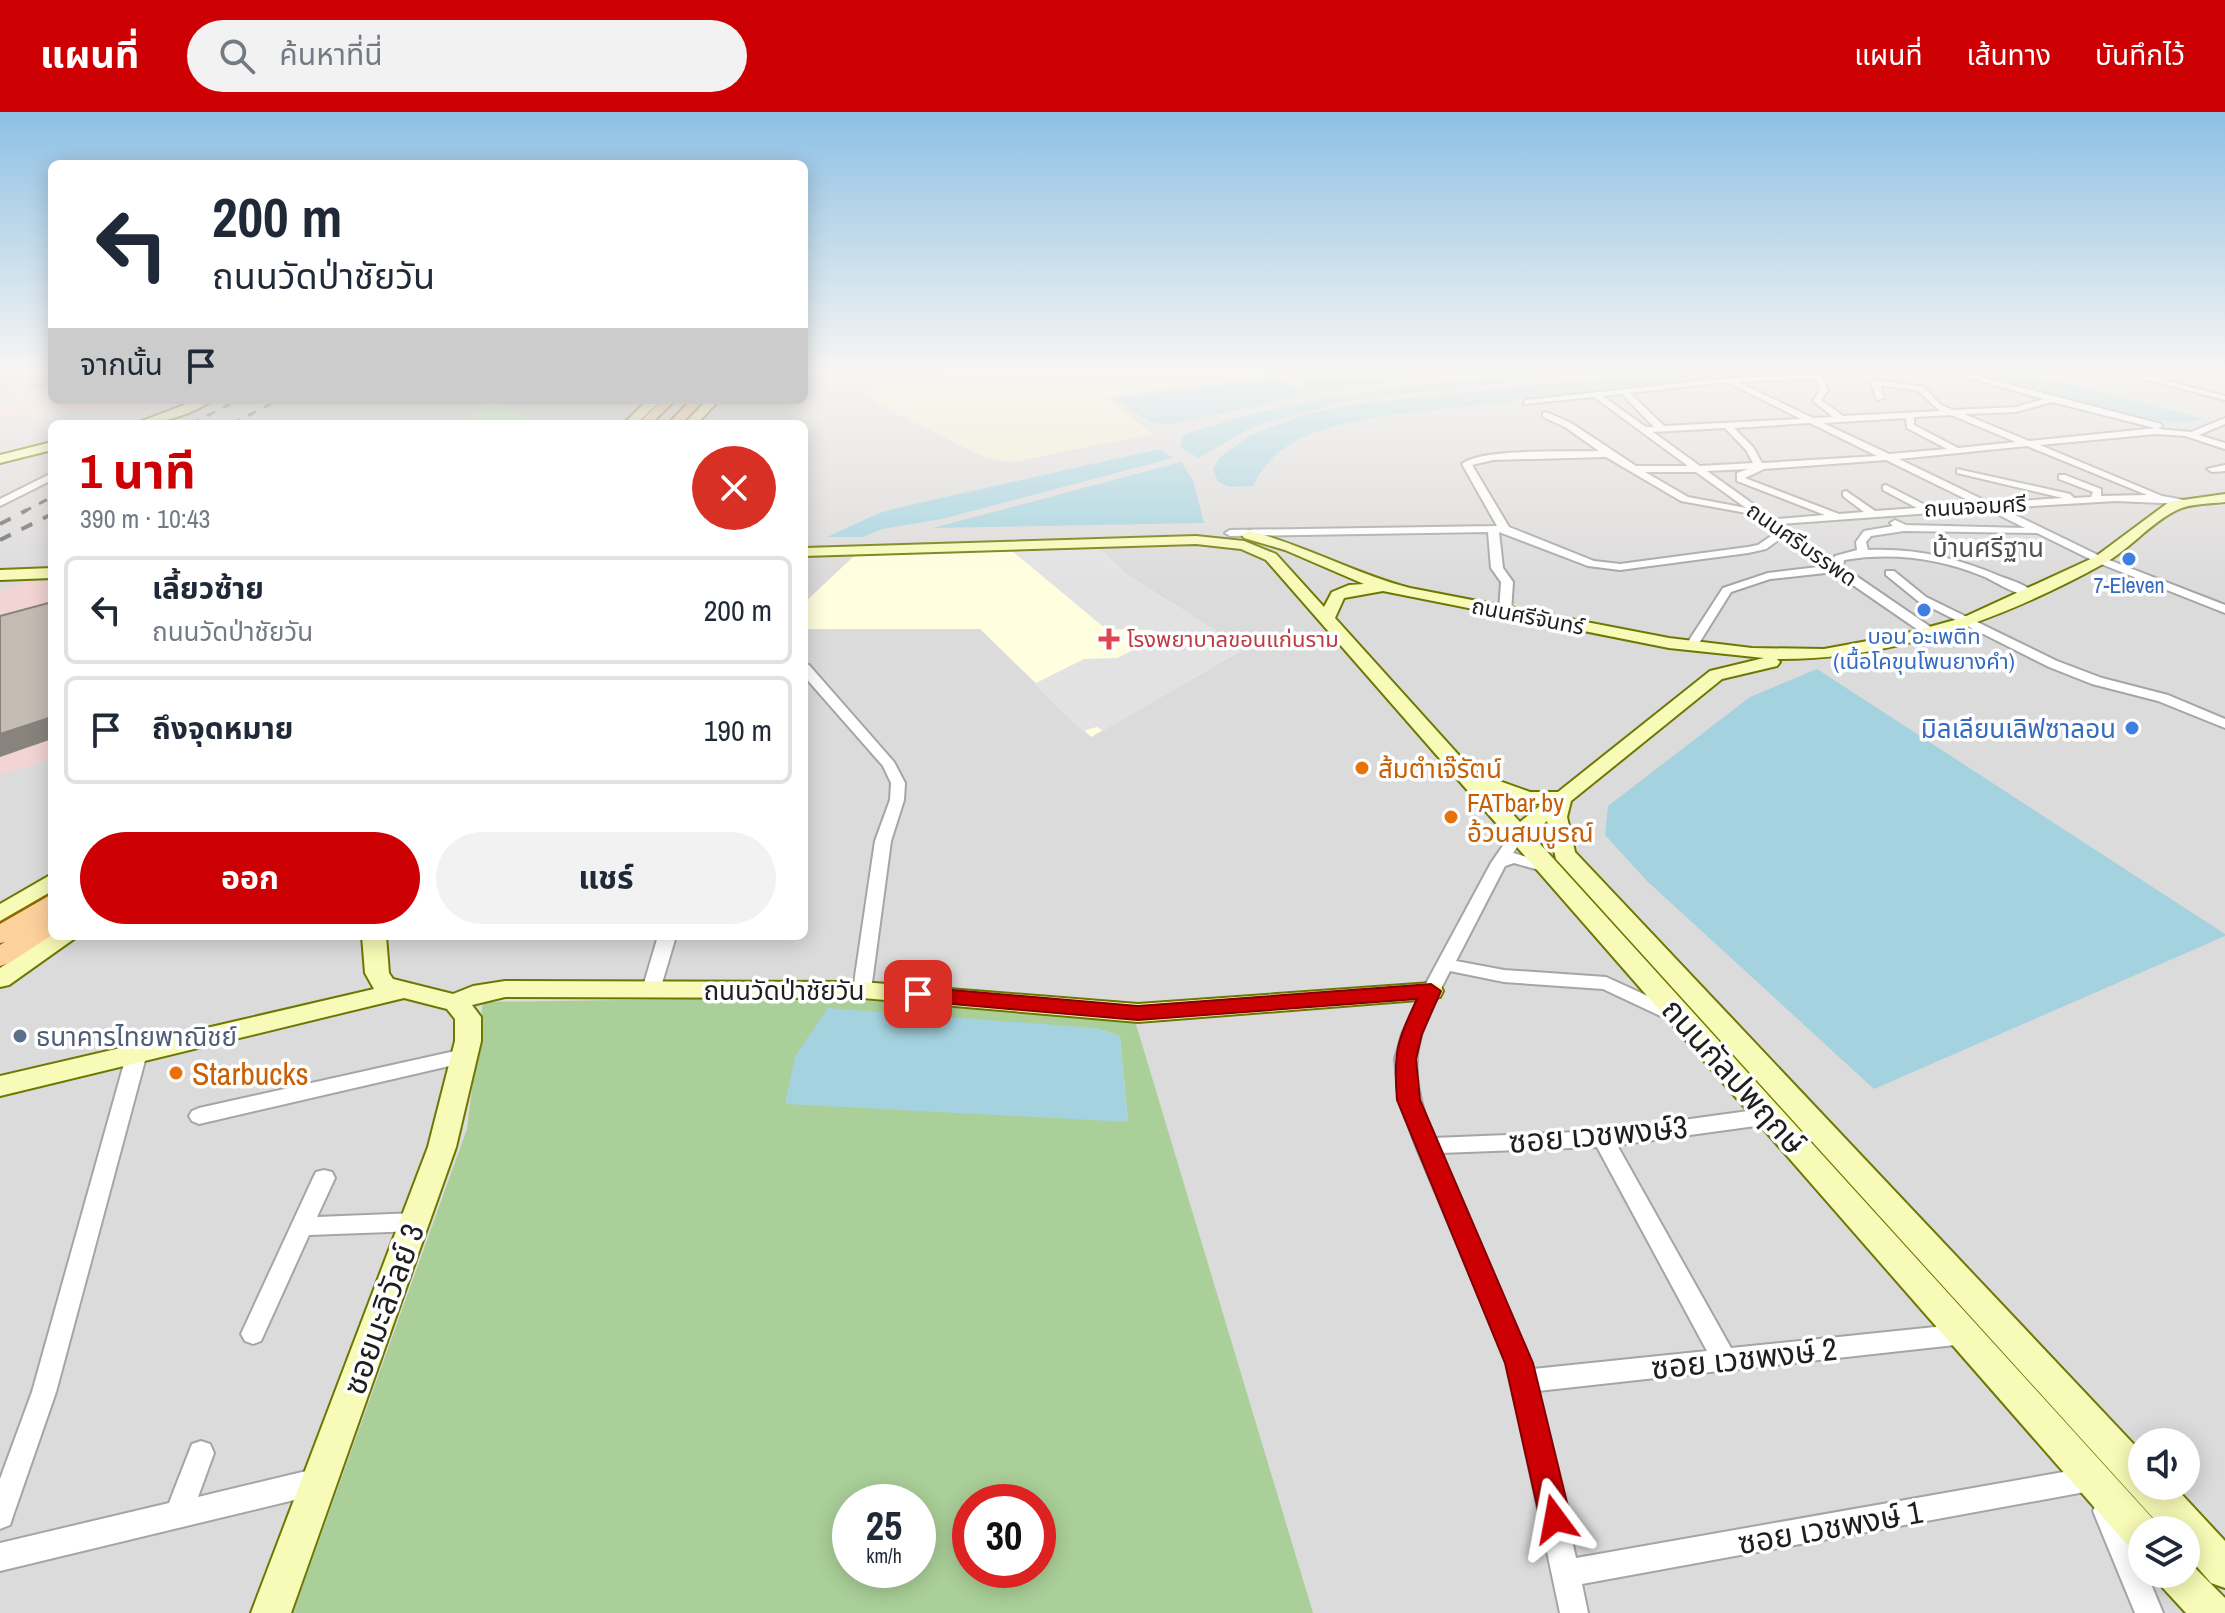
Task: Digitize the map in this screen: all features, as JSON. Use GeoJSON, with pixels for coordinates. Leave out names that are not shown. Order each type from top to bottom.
{"type":"FeatureCollection","features":[{"type":"Feature","properties":{"kind":"main road"},"geometry":{"type":"LineString","coordinates":[[0,459],[48,447]]}},
{"type":"Feature","properties":{"kind":"main road"},"geometry":{"type":"LineString","coordinates":[[2173,501],[2225,498]]}},
{"type":"Feature","properties":{"kind":"main road","name":"ถนนศรีจันทร์"},"geometry":{"type":"LineString","coordinates":[[808,545],[1259,537],[1294,548],[1389,589],[1669,643],[1752,653],[1812,655],[1860,649],[1968,621],[2100,560],[2173,501]]}},
{"type":"Feature","properties":{"kind":"main road","name":"ถนนศรีจันทร์"},"geometry":{"type":"LineString","coordinates":[[808,552],[1228,537]]}},
{"type":"Feature","properties":{"kind":"main road","name":"ถนนกัลปพฤกษ์"},"geometry":{"type":"LineString","coordinates":[[1228,537],[1258,548],[1271,557],[1518,834],[1556,861],[1633,946],[2128,1464]]}},
{"type":"Feature","properties":{"kind":"main road"},"geometry":{"type":"LineString","coordinates":[[0,572],[48,571]]}},
{"type":"Feature","properties":{"kind":"main road"},"geometry":{"type":"LineString","coordinates":[[1326,619],[1333,602],[1342,593],[1371,588],[1389,589]]}},
{"type":"Feature","properties":{"kind":"main road"},"geometry":{"type":"LineString","coordinates":[[1518,834],[1716,675],[1723,662],[1717,657],[1669,643]]}},
{"type":"Feature","properties":{"kind":"main road"},"geometry":{"type":"LineString","coordinates":[[1716,675],[1812,655]]}},
{"type":"Feature","properties":{"kind":"main road"},"geometry":{"type":"LineString","coordinates":[[1464,773],[1528,798],[1544,801],[1562,798]]}},
{"type":"Feature","properties":{"kind":"main road"},"geometry":{"type":"LineString","coordinates":[[1556,861],[1557,817],[1562,798]]}},
{"type":"Feature","properties":{"kind":"main road"},"geometry":{"type":"LineString","coordinates":[[0,914],[48,884]]}},
{"type":"Feature","properties":{"kind":"main road"},"geometry":{"type":"LineString","coordinates":[[0,935],[48,905]]}},
{"type":"Feature","properties":{"kind":"main road"},"geometry":{"type":"LineString","coordinates":[[0,957],[48,926]]}},
{"type":"Feature","properties":{"kind":"main road"},"geometry":{"type":"LineString","coordinates":[[0,979],[60,940]]}},
{"type":"Feature","properties":{"kind":"main road"},"geometry":{"type":"LineString","coordinates":[[374,940],[377,973],[384,985],[456,1003]]}},
{"type":"Feature","properties":{"kind":"main road","name":"ถนนกัลปพฤกษ์"},"geometry":{"type":"LineString","coordinates":[[1633,946],[1686,1021],[2128,1519]]}},
{"type":"Feature","properties":{"kind":"main road","name":"ถนนวัดป่าชัยวัน"},"geometry":{"type":"LineString","coordinates":[[456,1003],[473,994],[505,989],[862,990],[1138,1013],[1431,991]]}},
{"type":"Feature","properties":{"kind":"main road"},"geometry":{"type":"LineString","coordinates":[[0,1086],[400,991]]}},
{"type":"Feature","properties":{"kind":"main road","name":"ซอยมะลิวัลย์ 3"},"geometry":{"type":"LineString","coordinates":[[271,1613],[442,1147],[468,1041],[468,1017],[456,1003]]}},
{"type":"Feature","properties":{"kind":"main road"},"geometry":{"type":"LineString","coordinates":[[2162,1500],[2225,1569]]}},
{"type":"Feature","properties":{"kind":"main road"},"geometry":{"type":"LineString","coordinates":[[2190,1588],[2212,1613]]}},
{"type":"Feature","properties":{"kind":"street"},"geometry":{"type":"LineString","coordinates":[[1593,443],[1685,499],[1759,514]]}},
{"type":"Feature","properties":{"kind":"street","name":"ถนนศรีบรรพด"},"geometry":{"type":"LineString","coordinates":[[1663,443],[1783,532],[1931,633]]}},
{"type":"Feature","properties":{"kind":"street"},"geometry":{"type":"LineString","coordinates":[[1744,443],[1750,449],[1756,467]]}},
{"type":"Feature","properties":{"kind":"street"},"geometry":{"type":"LineString","coordinates":[[1860,443],[2100,560],[2225,609]]}},
{"type":"Feature","properties":{"kind":"street"},"geometry":{"type":"LineString","coordinates":[[1941,443],[1958,451]]}},
{"type":"Feature","properties":{"kind":"street"},"geometry":{"type":"LineString","coordinates":[[1633,469],[1756,467],[2040,443]]}},
{"type":"Feature","properties":{"kind":"street"},"geometry":{"type":"LineString","coordinates":[[2032,444],[2173,501]]}},
{"type":"Feature","properties":{"kind":"street"},"geometry":{"type":"LineString","coordinates":[[1960,471],[1961,463],[1973,449]]}},
{"type":"Feature","properties":{"kind":"street"},"geometry":{"type":"LineString","coordinates":[[1505,612],[1507,582],[1497,568],[1499,529],[1467,464],[1493,457],[1608,454]]}},
{"type":"Feature","properties":{"kind":"street"},"geometry":{"type":"LineString","coordinates":[[1756,467],[1740,475],[1740,479],[1779,495],[1807,502],[1838,517]]}},
{"type":"Feature","properties":{"kind":"street"},"geometry":{"type":"LineString","coordinates":[[2212,469],[2225,468]]}},
{"type":"Feature","properties":{"kind":"street"},"geometry":{"type":"LineString","coordinates":[[1923,475],[1960,471],[2089,500],[2098,491],[2062,477]]}},
{"type":"Feature","properties":{"kind":"street"},"geometry":{"type":"LineString","coordinates":[[0,503],[48,478]]}},
{"type":"Feature","properties":{"kind":"street"},"geometry":{"type":"LineString","coordinates":[[1796,488],[1807,502]]}},
{"type":"Feature","properties":{"kind":"street"},"geometry":{"type":"LineString","coordinates":[[1886,488],[1926,509]]}},
{"type":"Feature","properties":{"kind":"street"},"geometry":{"type":"LineString","coordinates":[[1846,494],[1875,514],[1904,528]]}},
{"type":"Feature","properties":{"kind":"street","name":"ถนนจอมศรี"},"geometry":{"type":"LineString","coordinates":[[1770,522],[1986,505],[2089,500],[2173,501]]}},
{"type":"Feature","properties":{"kind":"street"},"geometry":{"type":"LineString","coordinates":[[1692,645],[1727,590],[1768,576],[1837,568],[1839,558],[1863,551],[1861,542],[1868,533],[1904,528],[2040,531]]}},
{"type":"Feature","properties":{"kind":"street"},"geometry":{"type":"LineString","coordinates":[[1228,537],[1312,531],[1499,529],[1583,561],[1611,567],[1756,549],[1783,532]]}},
{"type":"Feature","properties":{"kind":"street"},"geometry":{"type":"LineString","coordinates":[[1294,548],[1296,538],[1312,531]]}},
{"type":"Feature","properties":{"kind":"street"},"geometry":{"type":"LineString","coordinates":[[1857,554],[1944,558],[1963,563],[2030,593]]}},
{"type":"Feature","properties":{"kind":"street"},"geometry":{"type":"LineString","coordinates":[[1890,573],[1922,599],[2062,668],[2163,698],[2225,724]]}},
{"type":"Feature","properties":{"kind":"street"},"geometry":{"type":"LineString","coordinates":[[808,673],[889,765],[898,783],[897,800],[883,841],[862,990]]}},
{"type":"Feature","properties":{"kind":"street"},"geometry":{"type":"LineString","coordinates":[[1518,834],[1499,863],[1431,991],[1411,1034],[1405,1059],[1409,1100],[1524,1381],[1574,1613]]}},
{"type":"Feature","properties":{"kind":"street"},"geometry":{"type":"LineString","coordinates":[[1499,863],[1513,858],[1556,861]]}},
{"type":"Feature","properties":{"kind":"street"},"geometry":{"type":"LineString","coordinates":[[651,990],[666,940]]}},
{"type":"Feature","properties":{"kind":"street"},"geometry":{"type":"LineString","coordinates":[[1447,965],[1504,976],[1606,983],[1686,1021]]}},
{"type":"Feature","properties":{"kind":"street"},"geometry":{"type":"LineString","coordinates":[[0,1516],[44,1392],[137,1053]]}},
{"type":"Feature","properties":{"kind":"street"},"geometry":{"type":"LineString","coordinates":[[199,1116],[464,1056]]}},
{"type":"Feature","properties":{"kind":"street","name":"ซอย เวชพงษ์3"},"geometry":{"type":"LineString","coordinates":[[1426,1146],[1603,1139],[1770,1116]]}},
{"type":"Feature","properties":{"kind":"street"},"geometry":{"type":"LineString","coordinates":[[1603,1139],[1725,1360]]}},
{"type":"Feature","properties":{"kind":"street"},"geometry":{"type":"LineString","coordinates":[[253,1334],[324,1178]]}},
{"type":"Feature","properties":{"kind":"street"},"geometry":{"type":"LineString","coordinates":[[303,1226],[416,1222]]}},
{"type":"Feature","properties":{"kind":"street","name":"ซอย เวชพงษ์ 2"},"geometry":{"type":"LineString","coordinates":[[1524,1381],[1964,1334]]}},
{"type":"Feature","properties":{"kind":"street"},"geometry":{"type":"LineString","coordinates":[[179,1513],[201,1453]]}},
{"type":"Feature","properties":{"kind":"street"},"geometry":{"type":"LineString","coordinates":[[2093,1480],[2149,1613]]}},
{"type":"Feature","properties":{"kind":"street","name":"ซอย เวชพงษ์ 1"},"geometry":{"type":"LineString","coordinates":[[1567,1573],[2093,1480]]}},
{"type":"Feature","properties":{"kind":"street"},"geometry":{"type":"LineString","coordinates":[[0,1557],[319,1481]]}},
{"type":"Feature","properties":{"kind":"shaded area"},"geometry":{"type":"Polygon","coordinates":[[[0,443],[48,443],[48,940],[808,940],[808,443],[2225,443],[2225,1613],[0,1613],[0,443]]]}},
{"type":"Feature","properties":{"kind":"shaded area"},"geometry":{"type":"Polygon","coordinates":[[[956,443],[1107,443],[1014,462],[986,458],[956,443]]]}},
{"type":"Feature","properties":{"kind":"shaded area","name":"โรงพยาบาลขอนแก่นราม"},"geometry":{"type":"Polygon","coordinates":[[[1099,549],[1126,574],[1244,649],[1091,737],[980,629],[808,629],[808,599],[854,556],[1099,549]]]}},
{"type":"Feature","properties":{"kind":"shaded area"},"geometry":{"type":"Polygon","coordinates":[[[1099,549],[1126,574],[1244,649],[1103,731],[1097,727],[1082,731],[1034,684],[1084,659],[1117,658],[1154,640],[1163,643],[1169,637],[1151,630],[1106,629],[1012,551],[1099,549]]]}},
{"type":"Feature","properties":{"kind":"shaded area"},"geometry":{"type":"Polygon","coordinates":[[[27,582],[48,582],[48,760],[0,775],[0,591],[27,582]]]}},
{"type":"Feature","properties":{"kind":"green space"},"geometry":{"type":"Polygon","coordinates":[[[818,997],[1135,1021],[1313,1613],[293,1613],[467,1129],[483,1002],[818,997]],[[1096,1028],[1128,1121],[1120,1036],[1096,1028]]]}},
{"type":"Feature","properties":{"kind":"water"},"geometry":{"type":"Polygon","coordinates":[[[1182,443],[1224,443],[1198,458],[1181,447],[1182,443]]]}},
{"type":"Feature","properties":{"kind":"water"},"geometry":{"type":"Polygon","coordinates":[[[1239,443],[1292,443],[1264,468],[1253,486],[1230,487],[1218,482],[1213,469],[1220,457],[1239,443]]]}},
{"type":"Feature","properties":{"kind":"water"},"geometry":{"type":"Polygon","coordinates":[[[1159,449],[1173,458],[942,519],[882,529],[863,537],[827,537],[879,513],[1159,449]]]}},
{"type":"Feature","properties":{"kind":"water"},"geometry":{"type":"Polygon","coordinates":[[[1181,462],[1193,480],[1204,523],[933,528],[1181,462]]]}},
{"type":"Feature","properties":{"kind":"water"},"geometry":{"type":"Polygon","coordinates":[[[1817,669],[2225,936],[1874,1089],[1647,881],[1605,835],[1608,806],[1750,697],[1817,669]]]}},
{"type":"Feature","properties":{"kind":"water"},"geometry":{"type":"Polygon","coordinates":[[[828,1008],[1096,1028],[1120,1036],[1128,1122],[785,1104],[795,1056],[828,1008]]]}},
{"type":"Feature","properties":{"kind":"building"},"geometry":{"type":"Polygon","coordinates":[[[48,603],[48,718],[0,734],[0,616],[48,603]]]}},
{"type":"Feature","properties":{"kind":"railway"},"geometry":{"type":"LineString","coordinates":[[23,512],[48,499]]}},
{"type":"Feature","properties":{"kind":"railway"},"geometry":{"type":"LineString","coordinates":[[0,524],[27,510]]}},
{"type":"Feature","properties":{"kind":"railway"},"geometry":{"type":"LineString","coordinates":[[0,540],[48,516]]}},
{"type":"Feature","properties":{"kind":"place","name":"7-Eleven"},"geometry":{"type":"Point","coordinates":[2129,559]}},
{"type":"Feature","properties":{"kind":"place","name":"บอน อะเพติท (เนื้อโคขุนโพนยางคำ)"},"geometry":{"type":"Point","coordinates":[1924,610]}},
{"type":"Feature","properties":{"kind":"place","name":"โรงพยาบาลขอนแก่นราม"},"geometry":{"type":"Point","coordinates":[1109,639]}},
{"type":"Feature","properties":{"kind":"place","name":"มิลเลียนเลิฟซาลอน"},"geometry":{"type":"Point","coordinates":[2132,728]}},
{"type":"Feature","properties":{"kind":"place","name":"ส้มตำเจ๊รัตน์"},"geometry":{"type":"Point","coordinates":[1362,768]}},
{"type":"Feature","properties":{"kind":"place","name":"FATbar by อ้วนสมบูรณ์"},"geometry":{"type":"Point","coordinates":[1451,817]}},
{"type":"Feature","properties":{"kind":"place","name":"ธนาคารไทยพาณิชย์"},"geometry":{"type":"Point","coordinates":[20,1036]}},
{"type":"Feature","properties":{"kind":"place","name":"Starbucks"},"geometry":{"type":"Point","coordinates":[176,1073]}},
{"type":"Feature","properties":{"kind":"district","name":"บ้านศรีฐาน"},"geometry":{"type":"Point","coordinates":[1988,547]}},
{"type":"Feature","properties":{"kind":"route"},"geometry":{"type":"LineString","coordinates":[[918,994],[1138,1013],[1431,991],[1411,1034],[1405,1059],[1409,1100],[1519,1363],[1555,1519]]}}]}
